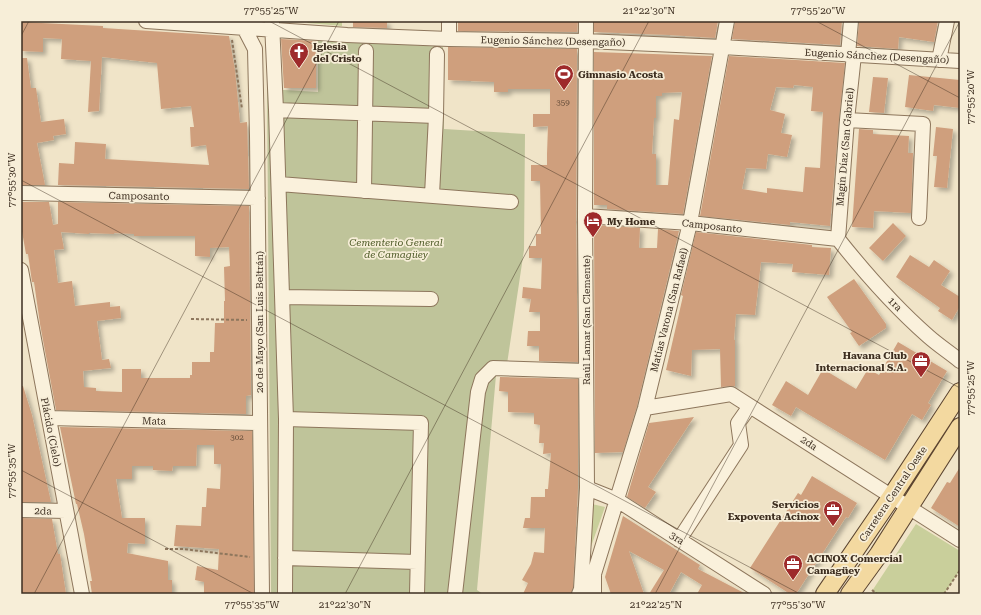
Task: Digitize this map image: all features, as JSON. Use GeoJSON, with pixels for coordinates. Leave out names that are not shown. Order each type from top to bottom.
{"type":"FeatureCollection","features":[{"type":"Feature","properties":{"kind":"main road","name":"Carretera Central Oeste"},"geometry":{"type":"LineString","coordinates":[[825,594],[892,496],[960,392]]}},
{"type":"Feature","properties":{"kind":"main road","name":"Carretera Central Oeste"},"geometry":{"type":"LineString","coordinates":[[850,594],[909,507],[960,427]]}},
{"type":"Feature","properties":{"kind":"street","name":"Eugenio Sánchez (Desengaño)"},"geometry":{"type":"LineString","coordinates":[[146,21],[347,28],[449,39],[585,41],[722,47],[960,61]]}},
{"type":"Feature","properties":{"kind":"street"},"geometry":{"type":"LineString","coordinates":[[449,21],[449,39]]}},
{"type":"Feature","properties":{"kind":"street","name":"Raúl Lamar (San Clemente)"},"geometry":{"type":"LineString","coordinates":[[579,594],[588,572],[585,216],[586,21]]}},
{"type":"Feature","properties":{"kind":"street","name":"Matías Varona (San Rafael)"},"geometry":{"type":"LineString","coordinates":[[594,594],[588,572],[617,500],[644,408],[690,223],[728,21]]}},
{"type":"Feature","properties":{"kind":"street","name":"Magín Díaz (San Gabriel)"},"geometry":{"type":"LineString","coordinates":[[838,239],[851,55],[851,21]]}},
{"type":"Feature","properties":{"kind":"street"},"geometry":{"type":"LineString","coordinates":[[939,60],[947,21]]}},
{"type":"Feature","properties":{"kind":"street","name":"20 de Mayo (San Luis Beltrán)"},"geometry":{"type":"LineString","coordinates":[[242,24],[255,49]]}},
{"type":"Feature","properties":{"kind":"street","name":"20 de Mayo (San Luis Beltrán)"},"geometry":{"type":"LineString","coordinates":[[262,594],[255,49],[260,38],[271,26]]}},
{"type":"Feature","properties":{"kind":"street"},"geometry":{"type":"LineString","coordinates":[[271,26],[279,184],[286,419],[285,594]]}},
{"type":"Feature","properties":{"kind":"street"},"geometry":{"type":"LineString","coordinates":[[364,191],[366,51]]}},
{"type":"Feature","properties":{"kind":"street"},"geometry":{"type":"LineString","coordinates":[[432,196],[437,54]]}},
{"type":"Feature","properties":{"kind":"street"},"geometry":{"type":"LineString","coordinates":[[276,110],[436,116]]}},
{"type":"Feature","properties":{"kind":"street"},"geometry":{"type":"LineString","coordinates":[[847,120],[923,124],[920,218]]}},
{"type":"Feature","properties":{"kind":"street"},"geometry":{"type":"LineString","coordinates":[[279,184],[511,202]]}},
{"type":"Feature","properties":{"kind":"street","name":"Camposanto"},"geometry":{"type":"LineString","coordinates":[[21,193],[258,198]]}},
{"type":"Feature","properties":{"kind":"street","name":"Camposanto"},"geometry":{"type":"LineString","coordinates":[[585,216],[690,223],[838,239]]}},
{"type":"Feature","properties":{"kind":"street","name":"1ra"},"geometry":{"type":"LineString","coordinates":[[838,239],[860,266],[903,313],[960,361]]}},
{"type":"Feature","properties":{"kind":"street","name":"Plácido (Cielo)"},"geometry":{"type":"LineString","coordinates":[[21,270],[82,594]]}},
{"type":"Feature","properties":{"kind":"street"},"geometry":{"type":"LineString","coordinates":[[282,297],[431,299]]}},
{"type":"Feature","properties":{"kind":"street"},"geometry":{"type":"LineString","coordinates":[[455,594],[478,392],[482,379],[493,368],[586,371]]}},
{"type":"Feature","properties":{"kind":"street","name":"2da"},"geometry":{"type":"LineString","coordinates":[[644,408],[731,394],[960,540]]}},
{"type":"Feature","properties":{"kind":"street"},"geometry":{"type":"LineString","coordinates":[[679,540],[741,445],[738,423],[750,406]]}},
{"type":"Feature","properties":{"kind":"street","name":"Mata"},"geometry":{"type":"LineString","coordinates":[[49,418],[259,423]]}},
{"type":"Feature","properties":{"kind":"street"},"geometry":{"type":"LineString","coordinates":[[286,419],[421,423],[417,594]]}},
{"type":"Feature","properties":{"kind":"street","name":"3ra"},"geometry":{"type":"LineString","coordinates":[[587,488],[617,500],[764,594]]}},
{"type":"Feature","properties":{"kind":"street","name":"2da"},"geometry":{"type":"LineString","coordinates":[[21,510],[66,511]]}},
{"type":"Feature","properties":{"kind":"street"},"geometry":{"type":"LineString","coordinates":[[285,558],[417,562]]}},
{"type":"Feature","properties":{"kind":"path"},"geometry":{"type":"LineString","coordinates":[[191,319],[258,320]]}},
{"type":"Feature","properties":{"kind":"path"},"geometry":{"type":"LineString","coordinates":[[166,549],[183,549],[261,558]]}},
{"type":"Feature","properties":{"kind":"path"},"geometry":{"type":"LineString","coordinates":[[944,594],[960,570]]}},
{"type":"Feature","properties":{"kind":"green space"},"geometry":{"type":"Polygon","coordinates":[[[306,21],[342,21],[342,26],[308,23],[306,21]]]}},
{"type":"Feature","properties":{"kind":"green space","name":"Cementerio General de Camagüey"},"geometry":{"type":"Polygon","coordinates":[[[318,39],[443,47],[444,129],[525,134],[524,250],[507,364],[497,364],[477,590],[483,594],[271,594],[267,89],[318,92],[318,39]]]}},
{"type":"Feature","properties":{"kind":"green space"},"geometry":{"type":"Polygon","coordinates":[[[592,504],[605,507],[588,555],[592,504]]]}},
{"type":"Feature","properties":{"kind":"green space"},"geometry":{"type":"Polygon","coordinates":[[[916,524],[960,551],[960,570],[944,594],[876,594],[872,591],[916,524]]]}},
{"type":"Feature","properties":{"kind":"building"},"geometry":{"type":"Polygon","coordinates":[[[353,21],[387,21],[387,28],[353,27],[353,21]]]}},
{"type":"Feature","properties":{"kind":"building"},"geometry":{"type":"Polygon","coordinates":[[[458,21],[578,21],[577,32],[458,31],[458,21]]]}},
{"type":"Feature","properties":{"kind":"building"},"geometry":{"type":"Polygon","coordinates":[[[594,21],[718,21],[715,38],[594,32],[594,21]]]}},
{"type":"Feature","properties":{"kind":"building"},"geometry":{"type":"Polygon","coordinates":[[[735,21],[842,21],[840,45],[732,39],[735,21]]]}},
{"type":"Feature","properties":{"kind":"building"},"geometry":{"type":"Polygon","coordinates":[[[859,21],[938,21],[934,42],[899,37],[898,49],[857,46],[859,21]]]}},
{"type":"Feature","properties":{"kind":"building"},"geometry":{"type":"Polygon","coordinates":[[[21,22],[103,26],[103,28],[229,36],[235,70],[240,123],[247,122],[249,189],[58,185],[59,163],[74,164],[75,142],[106,144],[105,159],[209,165],[206,145],[191,147],[190,127],[194,127],[191,106],[161,109],[157,63],[102,57],[99,111],[88,112],[91,61],[61,59],[62,39],[43,38],[43,52],[21,51],[21,22]]]}},
{"type":"Feature","properties":{"kind":"building","name":"Iglesia del Cristo"},"geometry":{"type":"Polygon","coordinates":[[[281,39],[316,41],[316,88],[284,88],[281,39]]]}},
{"type":"Feature","properties":{"kind":"building"},"geometry":{"type":"Polygon","coordinates":[[[448,47],[577,49],[576,223],[578,362],[539,361],[539,346],[527,346],[528,331],[540,331],[540,312],[529,312],[531,299],[522,298],[523,287],[541,289],[542,258],[529,258],[529,246],[536,246],[536,234],[541,234],[540,181],[531,181],[531,165],[547,165],[548,126],[533,127],[533,114],[550,114],[550,89],[508,89],[508,92],[494,92],[494,82],[448,80],[448,47]]]}},
{"type":"Feature","properties":{"kind":"building"},"geometry":{"type":"Polygon","coordinates":[[[594,52],[712,56],[683,214],[607,209],[607,205],[594,205],[594,52]],[[682,92],[662,93],[662,96],[656,96],[656,118],[654,118],[652,154],[656,154],[656,185],[668,185],[674,119],[679,120],[682,92]]]}},
{"type":"Feature","properties":{"kind":"building"},"geometry":{"type":"Polygon","coordinates":[[[729,56],[845,63],[830,226],[790,222],[790,225],[700,216],[729,56]],[[794,85],[793,88],[776,87],[770,110],[785,114],[781,133],[792,135],[787,157],[768,154],[766,169],[746,168],[742,189],[767,193],[767,188],[803,192],[805,167],[820,168],[823,112],[811,111],[813,87],[794,85]]]}},
{"type":"Feature","properties":{"kind":"building"},"geometry":{"type":"Polygon","coordinates":[[[21,58],[27,58],[31,88],[36,88],[41,122],[64,119],[66,134],[53,136],[54,140],[37,143],[45,185],[21,185],[21,58]]]}},
{"type":"Feature","properties":{"kind":"building"},"geometry":{"type":"Polygon","coordinates":[[[909,75],[960,80],[960,108],[934,105],[933,111],[905,107],[909,75]]]}},
{"type":"Feature","properties":{"kind":"building"},"geometry":{"type":"Polygon","coordinates":[[[873,77],[888,78],[884,113],[869,112],[873,77]]]}},
{"type":"Feature","properties":{"kind":"building"},"geometry":{"type":"Polygon","coordinates":[[[936,127],[953,129],[947,188],[934,187],[937,156],[933,156],[936,127]]]}},
{"type":"Feature","properties":{"kind":"building"},"geometry":{"type":"Polygon","coordinates":[[[859,129],[873,130],[873,134],[909,136],[908,153],[913,153],[911,213],[874,211],[873,228],[852,227],[859,129]]]}},
{"type":"Feature","properties":{"kind":"building"},"geometry":{"type":"Polygon","coordinates":[[[21,202],[49,202],[53,225],[58,224],[58,202],[249,206],[251,395],[246,396],[246,414],[56,410],[40,324],[34,282],[32,282],[28,254],[26,254],[21,226],[21,202]],[[61,232],[64,249],[54,250],[58,283],[72,281],[75,306],[110,302],[110,307],[120,306],[121,318],[97,321],[102,360],[109,359],[111,368],[83,371],[84,387],[96,388],[96,391],[122,392],[122,369],[141,369],[141,378],[190,378],[190,375],[192,375],[192,362],[210,362],[210,352],[214,352],[215,323],[224,323],[224,267],[230,266],[229,247],[210,248],[210,257],[195,256],[195,236],[134,236],[134,234],[114,233],[89,234],[61,232]]]}},
{"type":"Feature","properties":{"kind":"building"},"geometry":{"type":"Polygon","coordinates":[[[893,223],[906,236],[883,261],[869,248],[893,223]]]}},
{"type":"Feature","properties":{"kind":"building"},"geometry":{"type":"Polygon","coordinates":[[[594,225],[640,228],[639,248],[657,248],[658,229],[679,231],[637,406],[623,452],[595,453],[594,225]]]}},
{"type":"Feature","properties":{"kind":"building"},"geometry":{"type":"Polygon","coordinates":[[[696,232],[812,245],[812,247],[831,248],[829,275],[792,272],[793,264],[761,262],[755,315],[736,314],[734,340],[735,386],[721,387],[720,349],[692,350],[691,376],[666,370],[683,296],[681,295],[696,232]]]}},
{"type":"Feature","properties":{"kind":"building"},"geometry":{"type":"Polygon","coordinates":[[[910,255],[929,267],[934,260],[950,271],[941,285],[960,297],[960,306],[952,320],[938,311],[940,308],[896,277],[910,255]]]}},
{"type":"Feature","properties":{"kind":"building"},"geometry":{"type":"Polygon","coordinates":[[[854,279],[886,324],[886,328],[859,346],[850,333],[852,332],[827,297],[854,279]]]}},
{"type":"Feature","properties":{"kind":"building"},"geometry":{"type":"Polygon","coordinates":[[[898,342],[947,371],[928,403],[931,405],[922,420],[912,414],[885,460],[796,407],[791,416],[772,405],[786,381],[808,395],[823,369],[856,389],[868,369],[879,375],[898,342]]]}},
{"type":"Feature","properties":{"kind":"building"},"geometry":{"type":"Polygon","coordinates":[[[500,377],[578,379],[578,488],[573,587],[571,594],[523,594],[528,583],[522,580],[531,564],[534,552],[544,553],[545,528],[523,528],[525,518],[530,518],[531,497],[545,497],[545,489],[548,489],[551,453],[543,454],[544,443],[539,443],[540,425],[534,424],[534,413],[508,412],[508,392],[499,391],[500,377]]]}},
{"type":"Feature","properties":{"kind":"building"},"geometry":{"type":"Polygon","coordinates":[[[21,386],[23,386],[32,415],[51,502],[21,502],[21,386]]]}},
{"type":"Feature","properties":{"kind":"building"},"geometry":{"type":"Polygon","coordinates":[[[694,417],[648,487],[656,492],[645,508],[627,497],[649,423],[694,417]]]}},
{"type":"Feature","properties":{"kind":"building"},"geometry":{"type":"Polygon","coordinates":[[[60,427],[252,431],[254,594],[204,594],[204,582],[195,580],[197,566],[218,570],[219,549],[174,546],[176,525],[201,526],[202,507],[206,507],[207,488],[220,489],[221,464],[214,464],[214,445],[197,445],[196,466],[173,466],[172,471],[153,470],[153,466],[132,466],[132,479],[116,479],[122,518],[145,518],[145,544],[128,543],[127,553],[168,561],[168,580],[172,580],[172,594],[92,594],[90,581],[92,581],[84,534],[76,504],[60,427]]]}},
{"type":"Feature","properties":{"kind":"building"},"geometry":{"type":"Polygon","coordinates":[[[960,467],[960,527],[931,508],[947,482],[950,483],[960,467]]]}},
{"type":"Feature","properties":{"kind":"building"},"geometry":{"type":"Polygon","coordinates":[[[812,476],[857,503],[848,518],[846,517],[796,594],[790,594],[750,568],[798,493],[801,495],[812,476]]]}},
{"type":"Feature","properties":{"kind":"building"},"geometry":{"type":"Polygon","coordinates":[[[623,516],[700,565],[698,569],[746,594],[697,594],[702,585],[681,572],[669,594],[649,594],[664,570],[629,551],[644,594],[611,594],[605,577],[623,516]]]}},
{"type":"Feature","properties":{"kind":"building"},"geometry":{"type":"Polygon","coordinates":[[[21,518],[52,519],[58,554],[60,554],[66,594],[21,593],[21,518]]]}},
{"type":"Feature","properties":{"kind":"place","name":"Iglesia del Cristo"},"geometry":{"type":"Point","coordinates":[299,69]}},
{"type":"Feature","properties":{"kind":"place","name":"Gimnasio Acosta"},"geometry":{"type":"Point","coordinates":[564,91]}},
{"type":"Feature","properties":{"kind":"place","name":"My Home"},"geometry":{"type":"Point","coordinates":[593,238]}},
{"type":"Feature","properties":{"kind":"place","name":"Havana Club Internacional S.A."},"geometry":{"type":"Point","coordinates":[921,378]}},
{"type":"Feature","properties":{"kind":"place","name":"Servicios Expoventa Acinox"},"geometry":{"type":"Point","coordinates":[833,527]}},
{"type":"Feature","properties":{"kind":"place","name":"ACINOX Comercial Camagüey"},"geometry":{"type":"Point","coordinates":[793,581]}}]}
